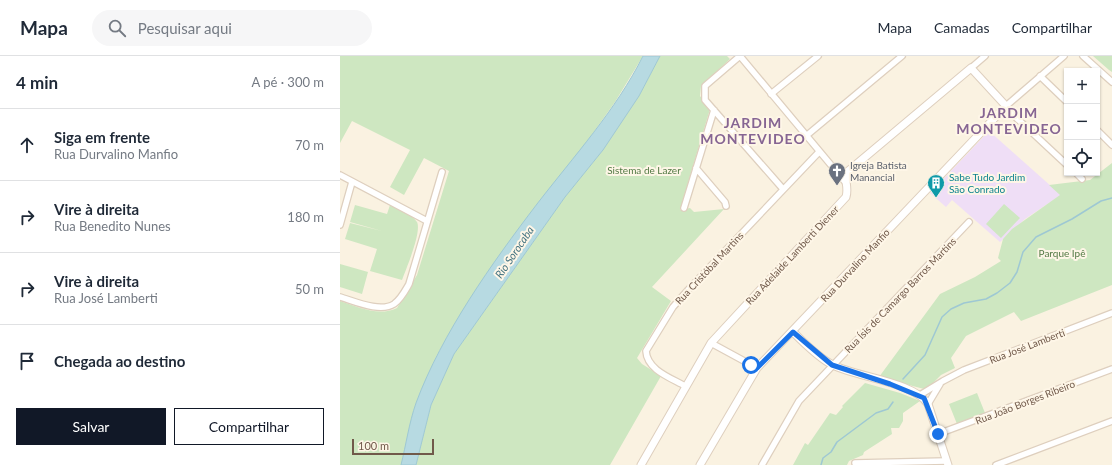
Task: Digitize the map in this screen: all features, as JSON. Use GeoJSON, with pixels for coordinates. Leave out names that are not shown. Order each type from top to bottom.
{"type":"FeatureCollection","features":[{"type":"Feature","properties":{"kind":"street"},"geometry":{"type":"LineString","coordinates":[[783,189],[706,100],[705,86],[740,56],[848,185]]}},
{"type":"Feature","properties":{"kind":"street"},"geometry":{"type":"LineString","coordinates":[[771,94],[818,56]]}},
{"type":"Feature","properties":{"kind":"street"},"geometry":{"type":"LineString","coordinates":[[806,136],[902,56]]}},
{"type":"Feature","properties":{"kind":"street"},"geometry":{"type":"LineString","coordinates":[[834,168],[847,171],[853,167],[985,56]]}},
{"type":"Feature","properties":{"kind":"street","name":"Rua Durvalino Manfio"},"geometry":{"type":"LineString","coordinates":[[700,465],[757,368],[793,332],[1006,106],[1064,56]]}},
{"type":"Feature","properties":{"kind":"street"},"geometry":{"type":"LineString","coordinates":[[1083,56],[1112,82]]}},
{"type":"Feature","properties":{"kind":"street"},"geometry":{"type":"LineString","coordinates":[[971,68],[1006,106],[1009,112],[1064,162]]}},
{"type":"Feature","properties":{"kind":"street"},"geometry":{"type":"LineString","coordinates":[[1040,76],[1064,99]]}},
{"type":"Feature","properties":{"kind":"street"},"geometry":{"type":"LineString","coordinates":[[684,208],[714,110]]}},
{"type":"Feature","properties":{"kind":"street"},"geometry":{"type":"LineString","coordinates":[[1100,133],[1112,145]]}},
{"type":"Feature","properties":{"kind":"street","name":"Rua Cristóbal Martins"},"geometry":{"type":"LineString","coordinates":[[686,386],[651,366],[646,358],[646,351],[673,307],[819,152]]}},
{"type":"Feature","properties":{"kind":"street","name":"Rua Adelaide Lamberti Diener"},"geometry":{"type":"LineString","coordinates":[[641,465],[711,343],[844,201],[848,185],[845,174],[853,167]]}},
{"type":"Feature","properties":{"kind":"street"},"geometry":{"type":"LineString","coordinates":[[696,168],[725,202],[726,206]]}},
{"type":"Feature","properties":{"kind":"street"},"geometry":{"type":"LineString","coordinates":[[340,296],[380,307],[393,305],[402,296],[409,284],[442,172]]}},
{"type":"Feature","properties":{"kind":"street"},"geometry":{"type":"LineString","coordinates":[[340,175],[427,221]]}},
{"type":"Feature","properties":{"kind":"street"},"geometry":{"type":"LineString","coordinates":[[1079,176],[1082,179]]}},
{"type":"Feature","properties":{"kind":"street"},"geometry":{"type":"LineString","coordinates":[[340,225],[352,182]]}},
{"type":"Feature","properties":{"kind":"street","name":"Rua Ísis de Camargo Barros Martins"},"geometry":{"type":"LineString","coordinates":[[762,465],[799,401],[969,222]]}},
{"type":"Feature","properties":{"kind":"street","name":"Rua José Lamberti"},"geometry":{"type":"LineString","coordinates":[[920,395],[964,370],[1112,314]]}},
{"type":"Feature","properties":{"kind":"street"},"geometry":{"type":"LineString","coordinates":[[793,332],[832,365],[920,395],[928,404],[947,463],[855,463]]}},
{"type":"Feature","properties":{"kind":"street"},"geometry":{"type":"LineString","coordinates":[[711,343],[757,368]]}},
{"type":"Feature","properties":{"kind":"street","name":"Rua João Borges Ribeiro"},"geometry":{"type":"LineString","coordinates":[[938,434],[1112,369]]}},
{"type":"Feature","properties":{"kind":"street","name":"Rua José Lamberti"},"geometry":{"type":"LineString","coordinates":[[928,404],[943,381]]}},
{"type":"Feature","properties":{"kind":"street"},"geometry":{"type":"LineString","coordinates":[[996,465],[1112,421]]}},
{"type":"Feature","properties":{"kind":"shaded area"},"geometry":{"type":"Polygon","coordinates":[[[989,131],[1061,195],[1025,219],[1000,242],[952,200],[946,207],[930,193],[989,131]]]}},
{"type":"Feature","properties":{"kind":"green space"},"geometry":{"type":"Polygon","coordinates":[[[340,56],[643,56],[615,102],[581,150],[537,204],[459,317],[437,355],[416,404],[402,465],[340,465],[340,301],[368,310],[383,312],[397,308],[417,275],[449,171],[424,158],[404,195],[390,187],[410,150],[352,121],[340,143],[340,56]]]}},
{"type":"Feature","properties":{"kind":"green space","name":"Sistema de Lazer"},"geometry":{"type":"Polygon","coordinates":[[[660,56],[727,56],[730,59],[701,86],[700,96],[710,109],[680,210],[690,208],[694,212],[724,209],[652,287],[671,301],[637,358],[642,364],[661,376],[610,465],[416,465],[431,405],[454,354],[565,197],[603,150],[639,96],[660,56]]]}},
{"type":"Feature","properties":{"kind":"green space"},"geometry":{"type":"Polygon","coordinates":[[[1093,56],[1112,56],[1112,72],[1109,70],[1093,56]]]}},
{"type":"Feature","properties":{"kind":"green space","name":"Parque Ipê"},"geometry":{"type":"Polygon","coordinates":[[[1112,163],[1112,285],[1021,321],[1014,312],[966,336],[951,358],[955,368],[941,375],[931,385],[924,389],[879,377],[940,294],[975,277],[1001,261],[998,258],[1003,239],[1012,229],[1060,195],[1049,185],[1090,180],[1095,176],[1100,176],[1100,172],[1112,163]]]}},
{"type":"Feature","properties":{"kind":"green space"},"geometry":{"type":"Polygon","coordinates":[[[1004,204],[1020,218],[1001,238],[986,224],[1004,204]]]}},
{"type":"Feature","properties":{"kind":"green space"},"geometry":{"type":"Polygon","coordinates":[[[355,205],[387,214],[390,205],[408,214],[417,222],[418,227],[416,242],[402,280],[370,271],[377,249],[345,239],[350,223],[382,231],[350,222],[355,205]]]}},
{"type":"Feature","properties":{"kind":"green space"},"geometry":{"type":"Polygon","coordinates":[[[340,264],[368,272],[362,294],[340,287],[340,264]]]}},
{"type":"Feature","properties":{"kind":"green space"},"geometry":{"type":"Polygon","coordinates":[[[865,383],[900,393],[920,401],[903,413],[903,421],[899,428],[891,428],[892,434],[864,452],[863,455],[849,461],[847,465],[793,465],[805,443],[808,445],[830,413],[836,415],[843,407],[842,406],[865,383]]]}},
{"type":"Feature","properties":{"kind":"green space"},"geometry":{"type":"Polygon","coordinates":[[[977,393],[985,413],[957,424],[949,404],[977,393]]]}},
{"type":"Feature","properties":{"kind":"water","name":"Rio Sorocaba"},"geometry":{"type":"Polygon","coordinates":[[[643,56],[660,56],[639,96],[603,150],[565,197],[454,354],[431,405],[416,465],[401,465],[409,426],[416,403],[440,351],[469,299],[537,204],[607,114],[632,76],[643,56]]]}},
{"type":"Feature","properties":{"kind":"waterway"},"geometry":{"type":"LineString","coordinates":[[903,379],[925,355],[942,317],[951,309],[964,303],[986,299],[997,293],[1010,283],[1017,272],[1023,252],[1036,237],[1072,219],[1101,201],[1112,198]]}},
{"type":"Feature","properties":{"kind":"waterway"},"geometry":{"type":"LineString","coordinates":[[821,465],[823,458],[831,452],[837,442],[876,413],[888,409],[893,402]]}},
{"type":"Feature","properties":{"kind":"place","name":"Igreja Batista Manancial"},"geometry":{"type":"Point","coordinates":[837,186]}},
{"type":"Feature","properties":{"kind":"place","name":"Sabe Tudo Jardim São Conrado"},"geometry":{"type":"Point","coordinates":[936,198]}},
{"type":"Feature","properties":{"kind":"district","name":"JARDIM MONTEVIDEO"},"geometry":{"type":"Point","coordinates":[1009,120]}},
{"type":"Feature","properties":{"kind":"district","name":"JARDIM MONTEVIDEO"},"geometry":{"type":"Point","coordinates":[753,130]}},
{"type":"Feature","properties":{"kind":"route"},"geometry":{"type":"LineString","coordinates":[[751,365],[757,368],[793,332],[832,365],[920,395],[928,404],[938,434]]}}]}
